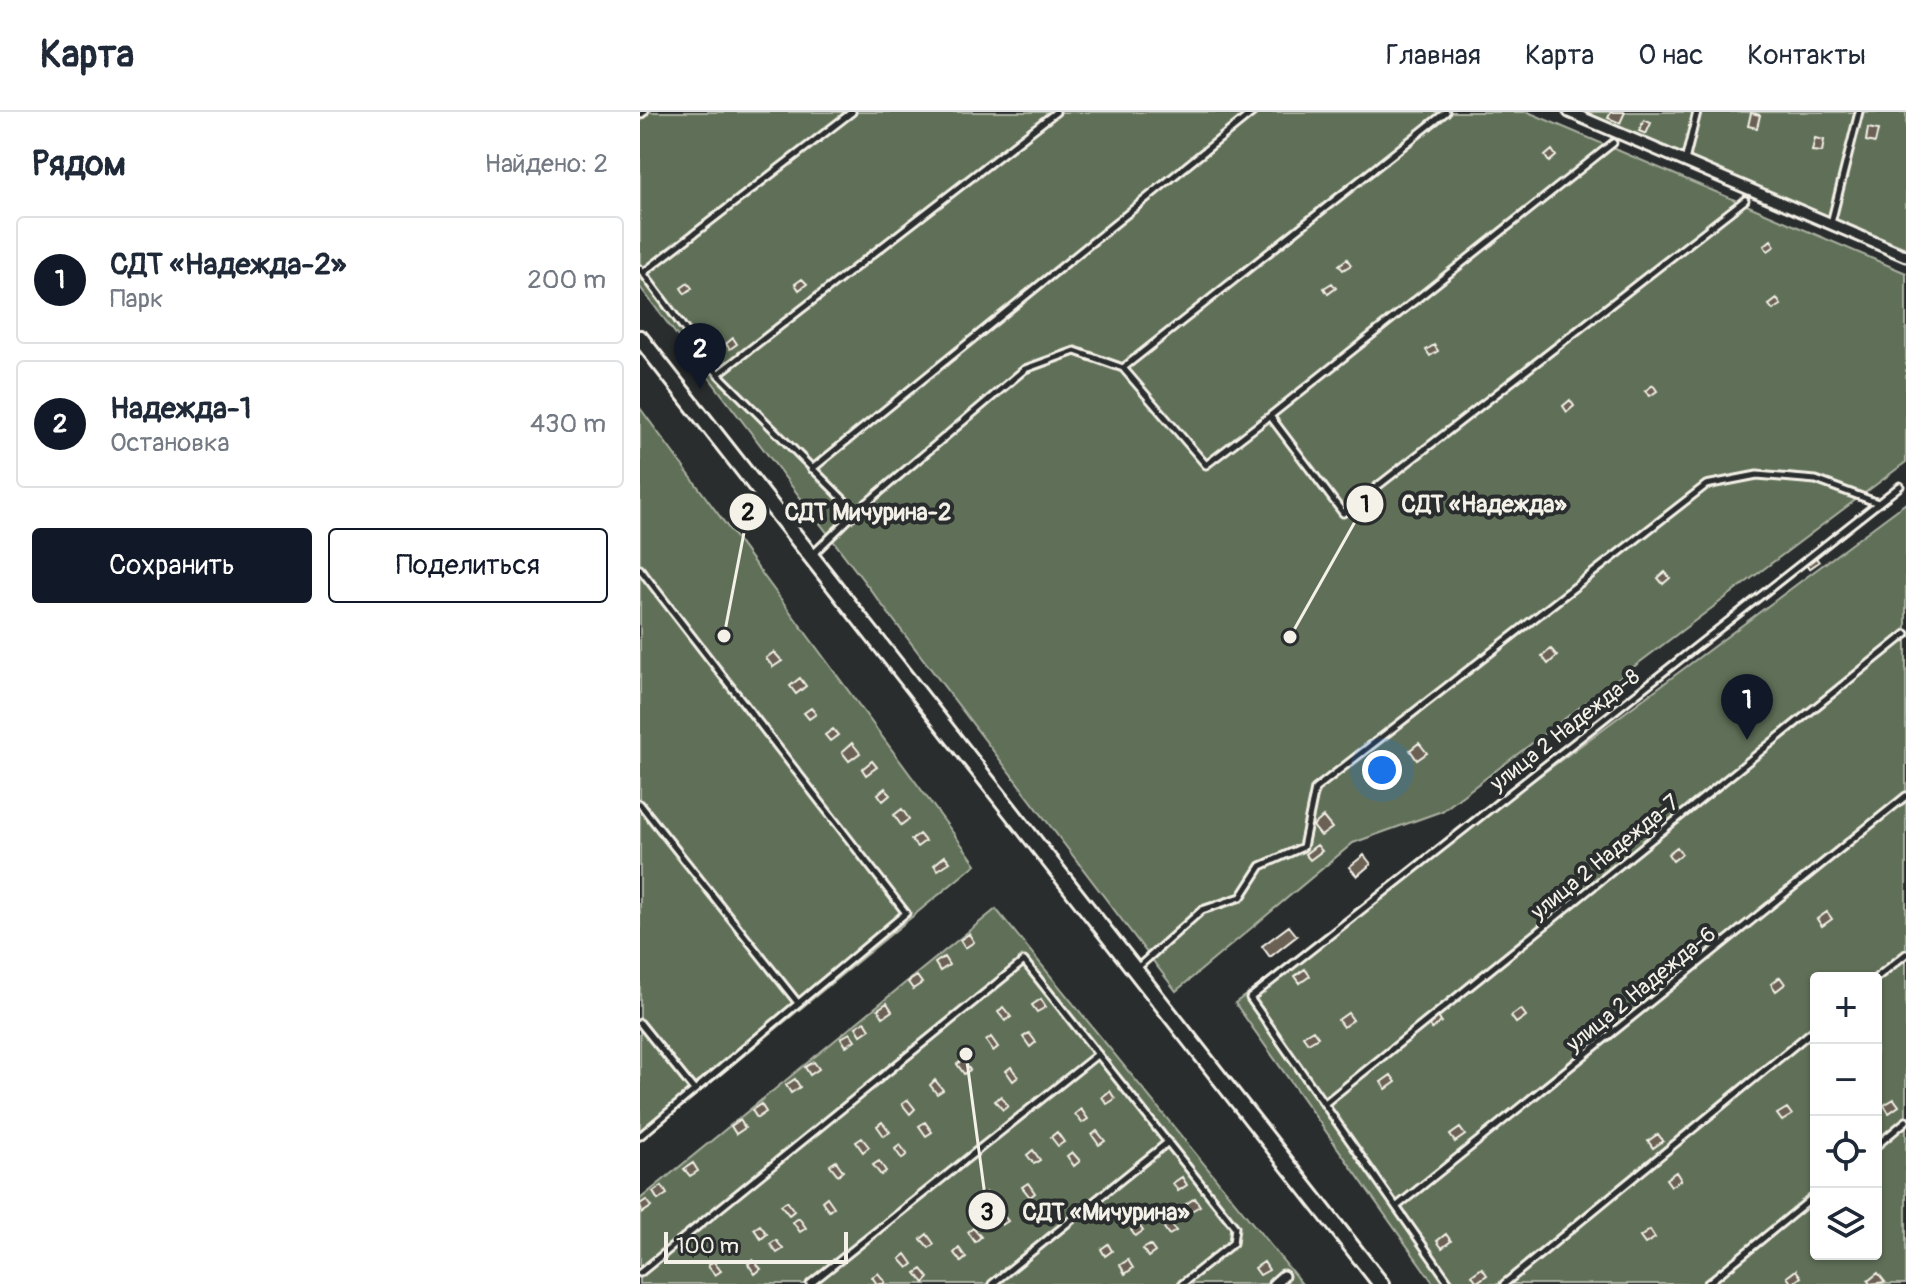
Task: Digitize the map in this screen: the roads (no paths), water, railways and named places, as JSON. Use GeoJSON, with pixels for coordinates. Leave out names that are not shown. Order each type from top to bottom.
{"type":"FeatureCollection","features":[{"type":"Feature","properties":{"kind":"street"},"geometry":{"type":"LineString","coordinates":[[1569,112],[1906,256]]}},
{"type":"Feature","properties":{"kind":"street"},"geometry":{"type":"LineString","coordinates":[[640,338],[1381,1284]]}},
{"type":"Feature","properties":{"kind":"street"},"geometry":{"type":"LineString","coordinates":[[1274,1284],[1283,1276]]}},
{"type":"Feature","properties":{"kind":"lane"},"geometry":{"type":"LineString","coordinates":[[852,112],[642,271],[718,374],[856,512]]}},
{"type":"Feature","properties":{"kind":"lane"},"geometry":{"type":"LineString","coordinates":[[718,374],[1056,112]]}},
{"type":"Feature","properties":{"kind":"lane"},"geometry":{"type":"LineString","coordinates":[[812,469],[1253,112]]}},
{"type":"Feature","properties":{"kind":"lane"},"geometry":{"type":"LineString","coordinates":[[1123,368],[1446,112]]}},
{"type":"Feature","properties":{"kind":"lane"},"geometry":{"type":"LineString","coordinates":[[1685,162],[1697,112]]}},
{"type":"Feature","properties":{"kind":"lane"},"geometry":{"type":"LineString","coordinates":[[1831,224],[1859,112]]}},
{"type":"Feature","properties":{"kind":"lane"},"geometry":{"type":"LineString","coordinates":[[811,555],[856,512],[1025,369],[1075,351],[1123,368],[1206,465],[1613,143]]}},
{"type":"Feature","properties":{"kind":"lane"},"geometry":{"type":"LineString","coordinates":[[1270,416],[1343,513],[1745,200]]}},
{"type":"Feature","properties":{"kind":"lane"},"geometry":{"type":"LineString","coordinates":[[1136,969],[1202,910],[1241,897],[1261,866],[1303,847],[1315,789],[1706,485],[1757,475],[1816,480],[1878,503]]}},
{"type":"Feature","properties":{"kind":"lane","name":"улица 2 Надежда-8"},"geometry":{"type":"LineString","coordinates":[[1324,1104],[1250,998],[1900,486]]}},
{"type":"Feature","properties":{"kind":"lane"},"geometry":{"type":"LineString","coordinates":[[640,569],[906,913],[640,1136]]}},
{"type":"Feature","properties":{"kind":"lane","name":"улица 2 Надежда-7"},"geometry":{"type":"LineString","coordinates":[[1324,1104],[1906,634]]}},
{"type":"Feature","properties":{"kind":"lane","name":"улица 2 Надежда-6"},"geometry":{"type":"LineString","coordinates":[[1396,1207],[1906,796]]}},
{"type":"Feature","properties":{"kind":"lane"},"geometry":{"type":"LineString","coordinates":[[640,804],[798,1003]]}},
{"type":"Feature","properties":{"kind":"lane"},"geometry":{"type":"LineString","coordinates":[[1882,973],[1906,954]]}},
{"type":"Feature","properties":{"kind":"lane"},"geometry":{"type":"LineString","coordinates":[[640,1273],[1024,961],[1235,1227],[1233,1243],[1182,1284]]}},
{"type":"Feature","properties":{"kind":"lane"},"geometry":{"type":"LineString","coordinates":[[640,1023],[694,1090]]}},
{"type":"Feature","properties":{"kind":"lane"},"geometry":{"type":"LineString","coordinates":[[1504,1284],[1810,1033]]}},
{"type":"Feature","properties":{"kind":"lane"},"geometry":{"type":"LineString","coordinates":[[810,1284],[1098,1054]]}},
{"type":"Feature","properties":{"kind":"lane"},"geometry":{"type":"LineString","coordinates":[[1324,1104],[1450,1284]]}},
{"type":"Feature","properties":{"kind":"lane"},"geometry":{"type":"LineString","coordinates":[[1882,1141],[1906,1121]]}},
{"type":"Feature","properties":{"kind":"lane"},"geometry":{"type":"LineString","coordinates":[[992,1284],[1168,1142]]}},
{"type":"Feature","properties":{"kind":"lane"},"geometry":{"type":"LineString","coordinates":[[1707,1284],[1810,1200]]}},
{"type":"Feature","properties":{"kind":"place","name":"Надежда-1"},"geometry":{"type":"Point","coordinates":[700,389]}},
{"type":"Feature","properties":{"kind":"place","name":"СДТ Мичурина-2"},"geometry":{"type":"Point","coordinates":[724,636]}},
{"type":"Feature","properties":{"kind":"place","name":"СДТ «Надежда»"},"geometry":{"type":"Point","coordinates":[1290,637]}},
{"type":"Feature","properties":{"kind":"place","name":"СДТ «Надежда-2»"},"geometry":{"type":"Point","coordinates":[1747,740]}},
{"type":"Feature","properties":{"kind":"place","name":"СДТ «Мичурина»"},"geometry":{"type":"Point","coordinates":[966,1054]}}]}
